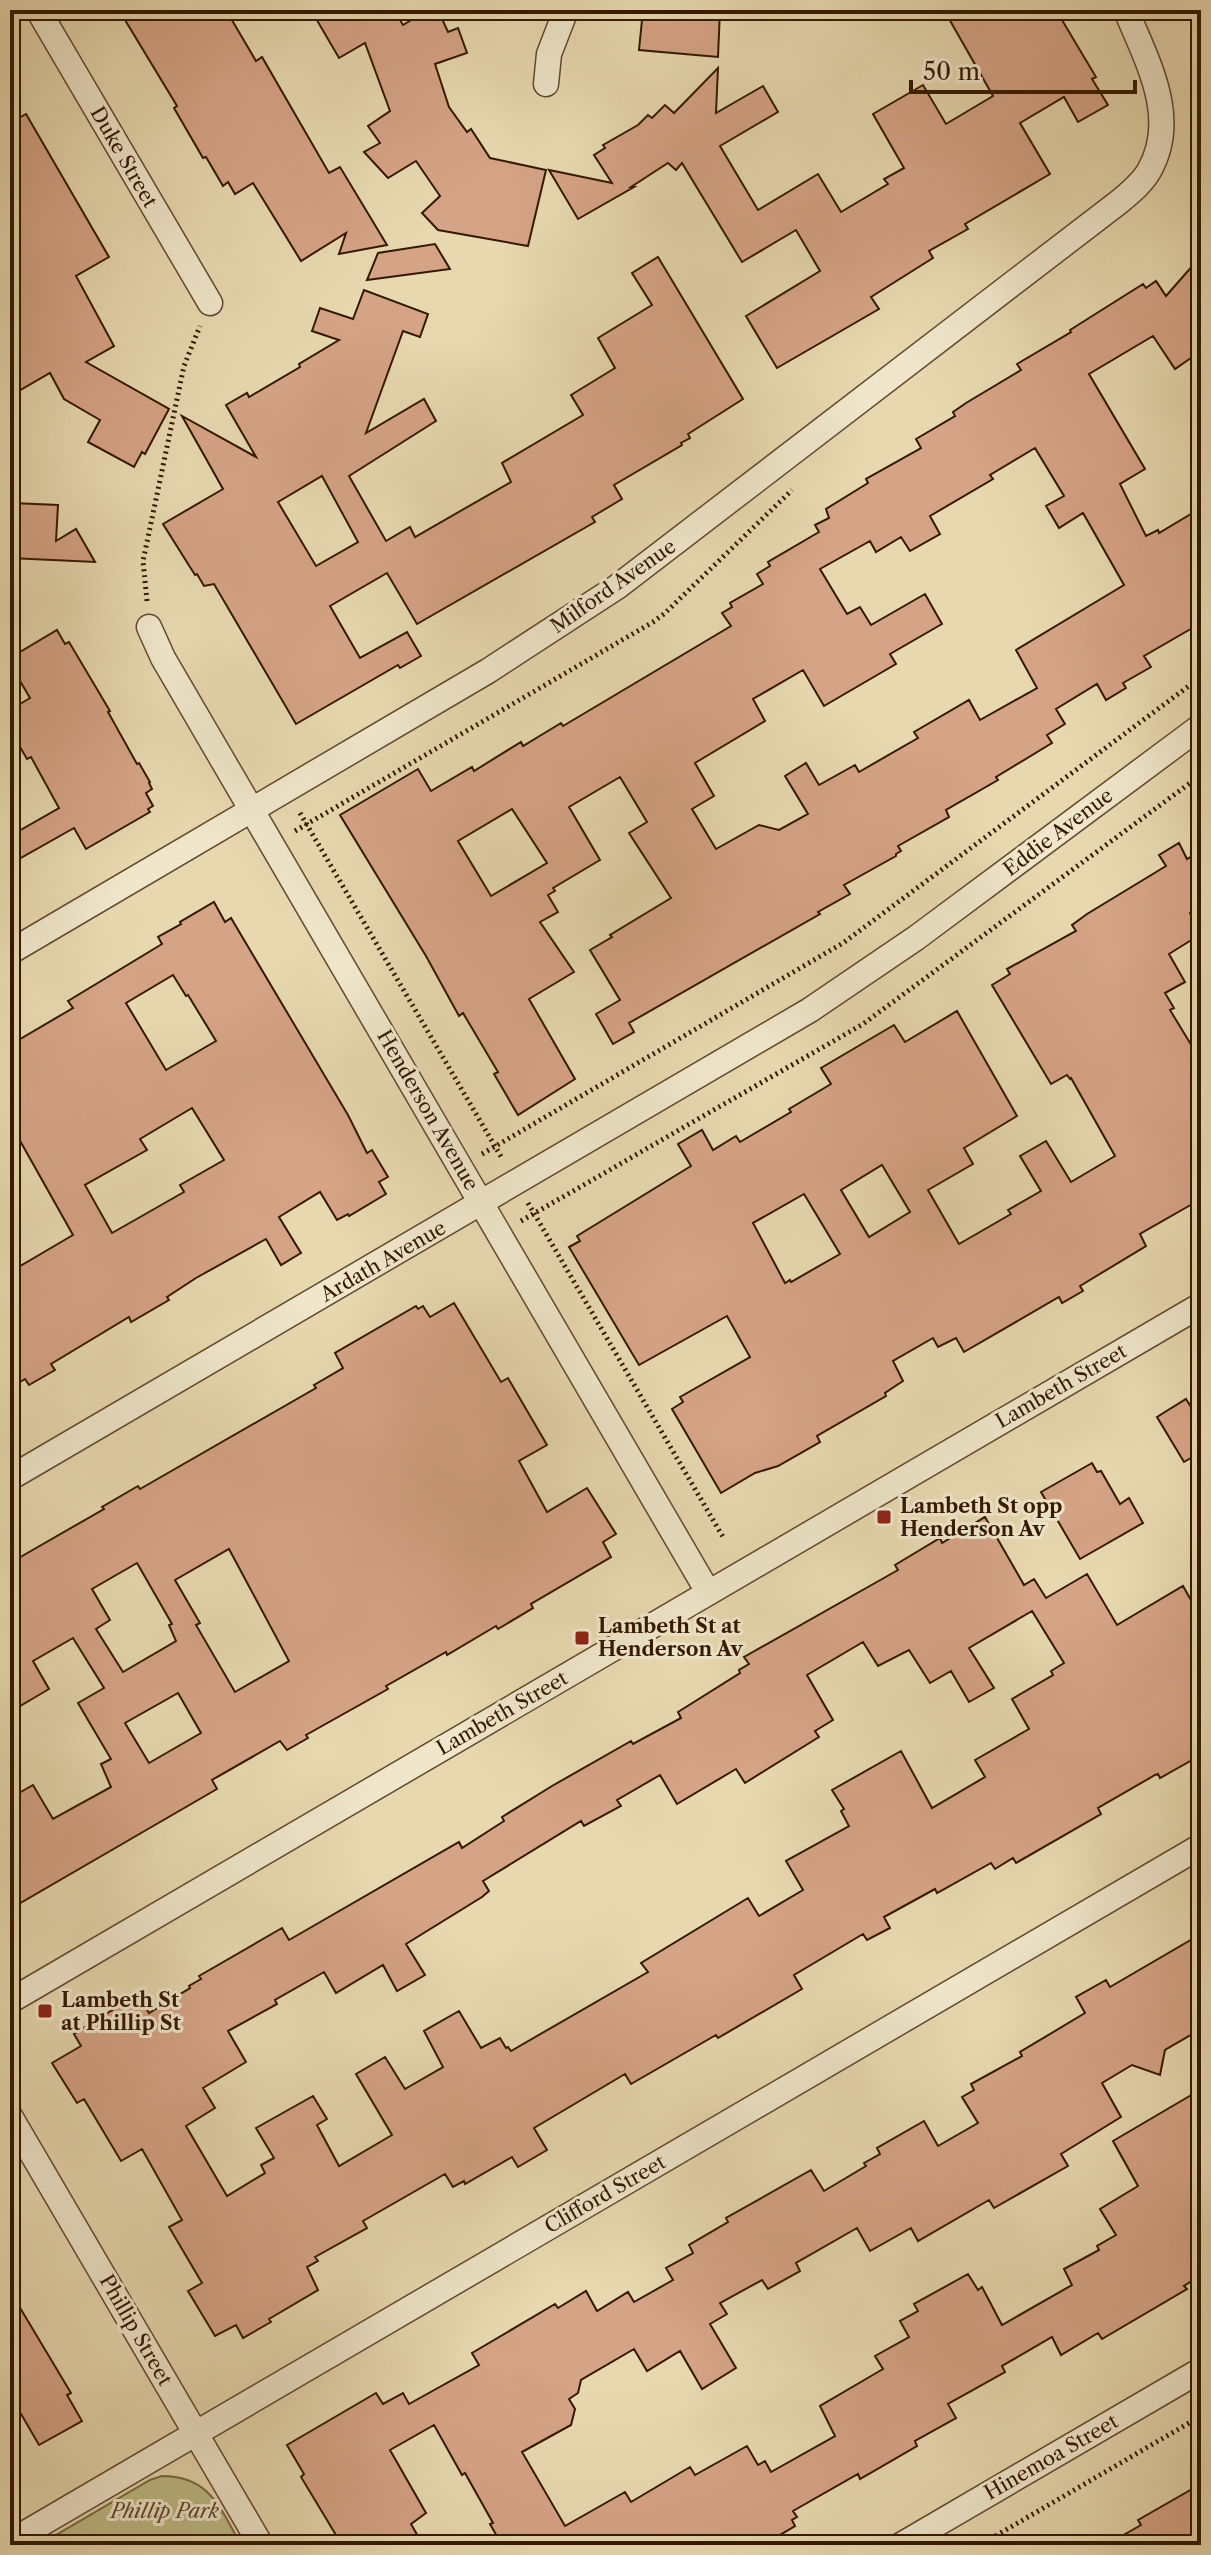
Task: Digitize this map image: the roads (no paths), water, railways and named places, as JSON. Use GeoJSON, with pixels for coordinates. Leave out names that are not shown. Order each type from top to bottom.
{"type":"FeatureCollection","features":[{"type":"Feature","properties":{"kind":"street","name":"Duke Street"},"geometry":{"type":"LineString","coordinates":[[38,10],[210,303]]}},
{"type":"Feature","properties":{"kind":"street"},"geometry":{"type":"LineString","coordinates":[[546,84],[549,54],[566,10]]}},
{"type":"Feature","properties":{"kind":"street","name":"Milford Avenue"},"geometry":{"type":"LineString","coordinates":[[10,952],[488,671],[617,587],[1119,202],[1149,170],[1159,145],[1162,123],[1159,97],[1126,10]]}},
{"type":"Feature","properties":{"kind":"street","name":"Henderson Avenue"},"geometry":{"type":"LineString","coordinates":[[149,627],[163,658],[708,1592]]}},
{"type":"Feature","properties":{"kind":"street","name":"Eddie Avenue"},"geometry":{"type":"LineString","coordinates":[[916,938],[1201,726]]}},
{"type":"Feature","properties":{"kind":"street","name":"Ardath Avenue"},"geometry":{"type":"LineString","coordinates":[[10,1478],[810,1010],[916,938]]}},
{"type":"Feature","properties":{"kind":"street","name":"Lambeth Street"},"geometry":{"type":"LineString","coordinates":[[10,2001],[1201,1305]]}},
{"type":"Feature","properties":{"kind":"street","name":"Clifford Street"},"geometry":{"type":"LineString","coordinates":[[10,2542],[1201,1846]]}},
{"type":"Feature","properties":{"kind":"street","name":"Phillip Street"},"geometry":{"type":"LineString","coordinates":[[10,2116],[261,2545]]}},
{"type":"Feature","properties":{"kind":"street","name":"Hinemoa Street"},"geometry":{"type":"LineString","coordinates":[[901,2545],[1201,2370]]}},
{"type":"Feature","properties":{"kind":"place","name":"Lambeth St opp Henderson Av"},"geometry":{"type":"Point","coordinates":[884,1517]}},
{"type":"Feature","properties":{"kind":"place","name":"Lambeth St at Henderson Av"},"geometry":{"type":"Point","coordinates":[582,1638]}},
{"type":"Feature","properties":{"kind":"place","name":"Lambeth St at Phillip St"},"geometry":{"type":"Point","coordinates":[45,2011]}},
{"type":"Feature","properties":{"kind":"park label","name":"Phillip Park"},"geometry":{"type":"Point","coordinates":[165,2511]}}]}
